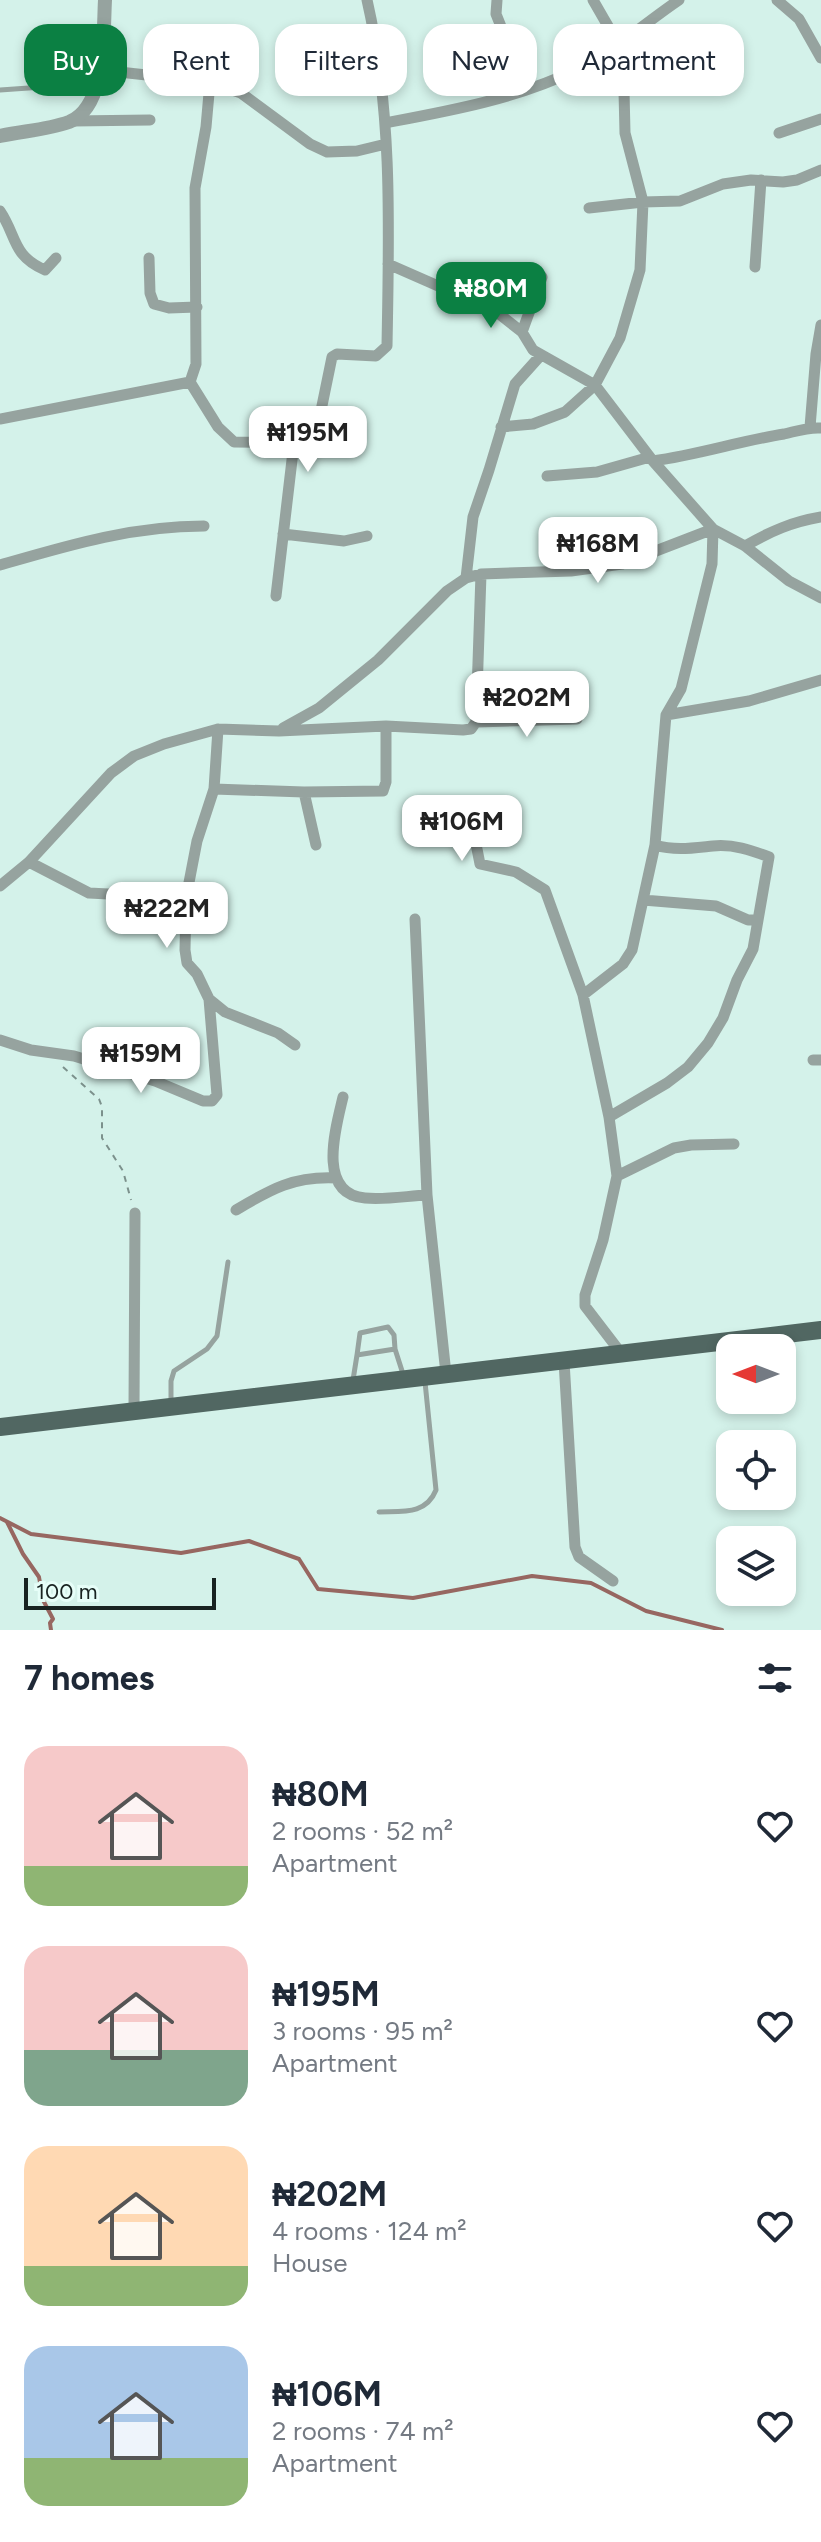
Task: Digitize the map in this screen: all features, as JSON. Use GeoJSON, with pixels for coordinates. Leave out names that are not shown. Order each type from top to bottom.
{"type":"FeatureCollection","features":[{"type":"Feature","properties":{"kind":"main road"},"geometry":{"type":"LineString","coordinates":[[0,1427],[821,1330]]}},
{"type":"Feature","properties":{"kind":"street"},"geometry":{"type":"LineString","coordinates":[[104,24],[105,0]]}},
{"type":"Feature","properties":{"kind":"street"},"geometry":{"type":"LineString","coordinates":[[190,382],[218,427],[234,442],[294,443],[313,438],[317,430],[332,357],[337,354],[376,356],[387,346],[385,123],[382,83],[367,0]]}},
{"type":"Feature","properties":{"kind":"street"},"geometry":{"type":"LineString","coordinates":[[497,0],[496,14],[500,24]]}},
{"type":"Feature","properties":{"kind":"street"},"geometry":{"type":"LineString","coordinates":[[593,0],[607,24]]}},
{"type":"Feature","properties":{"kind":"street"},"geometry":{"type":"LineString","coordinates":[[645,24],[679,0]]}},
{"type":"Feature","properties":{"kind":"street"},"geometry":{"type":"LineString","coordinates":[[777,0],[799,19],[821,58]]}},
{"type":"Feature","properties":{"kind":"street"},"geometry":{"type":"LineString","coordinates":[[385,123],[512,95],[553,79]]}},
{"type":"Feature","properties":{"kind":"street"},"geometry":{"type":"LineString","coordinates":[[73,121],[89,105],[93,96]]}},
{"type":"Feature","properties":{"kind":"street"},"geometry":{"type":"LineString","coordinates":[[190,382],[196,364],[195,188],[209,96]]}},
{"type":"Feature","properties":{"kind":"street"},"geometry":{"type":"LineString","coordinates":[[245,96],[310,144],[327,152],[357,151],[386,144]]}},
{"type":"Feature","properties":{"kind":"street"},"geometry":{"type":"LineString","coordinates":[[501,427],[533,424],[565,412],[595,385],[620,338],[640,270],[643,202],[625,133],[624,96]]}},
{"type":"Feature","properties":{"kind":"street"},"geometry":{"type":"LineString","coordinates":[[779,133],[821,119]]}},
{"type":"Feature","properties":{"kind":"street"},"geometry":{"type":"LineString","coordinates":[[0,136],[73,121],[150,120]]}},
{"type":"Feature","properties":{"kind":"street"},"geometry":{"type":"LineString","coordinates":[[589,208],[680,201],[723,184],[797,180],[821,170]]}},
{"type":"Feature","properties":{"kind":"street"},"geometry":{"type":"LineString","coordinates":[[755,267],[761,180]]}},
{"type":"Feature","properties":{"kind":"street"},"geometry":{"type":"LineString","coordinates":[[0,211],[13,241],[29,263],[45,270],[56,258]]}},
{"type":"Feature","properties":{"kind":"street"},"geometry":{"type":"LineString","coordinates":[[149,258],[150,293],[154,304],[169,308],[197,307]]}},
{"type":"Feature","properties":{"kind":"street"},"geometry":{"type":"LineString","coordinates":[[388,264],[484,302],[522,332],[533,350],[595,385],[652,459],[713,529],[745,546],[789,581],[821,598]]}},
{"type":"Feature","properties":{"kind":"street"},"geometry":{"type":"LineString","coordinates":[[522,332],[542,277]]}},
{"type":"Feature","properties":{"kind":"street"},"geometry":{"type":"LineString","coordinates":[[547,476],[597,472],[652,459],[694,455],[751,439],[816,428],[821,325]]}},
{"type":"Feature","properties":{"kind":"street"},"geometry":{"type":"LineString","coordinates":[[466,578],[473,517],[515,384],[541,355]]}},
{"type":"Feature","properties":{"kind":"street"},"geometry":{"type":"LineString","coordinates":[[0,419],[190,382]]}},
{"type":"Feature","properties":{"kind":"street"},"geometry":{"type":"LineString","coordinates":[[276,596],[294,443]]}},
{"type":"Feature","properties":{"kind":"street"},"geometry":{"type":"LineString","coordinates":[[745,546],[775,529],[796,521],[821,517]]}},
{"type":"Feature","properties":{"kind":"street"},"geometry":{"type":"LineString","coordinates":[[0,565],[115,534],[167,526],[204,526]]}},
{"type":"Feature","properties":{"kind":"street"},"geometry":{"type":"LineString","coordinates":[[279,731],[319,708],[378,660],[439,598],[466,578],[481,574],[571,571],[622,564],[713,529]]}},
{"type":"Feature","properties":{"kind":"street"},"geometry":{"type":"LineString","coordinates":[[583,995],[623,964],[632,950],[655,845],[666,715],[681,689],[712,564],[713,529]]}},
{"type":"Feature","properties":{"kind":"street"},"geometry":{"type":"LineString","coordinates":[[283,534],[344,541],[367,536]]}},
{"type":"Feature","properties":{"kind":"street"},"geometry":{"type":"LineString","coordinates":[[0,886],[29,862],[98,786],[134,756],[164,744],[218,729],[279,731],[386,726],[471,729],[476,722],[481,574]]}},
{"type":"Feature","properties":{"kind":"street"},"geometry":{"type":"LineString","coordinates":[[666,715],[749,701],[821,680]]}},
{"type":"Feature","properties":{"kind":"street"},"geometry":{"type":"LineString","coordinates":[[476,722],[577,719]]}},
{"type":"Feature","properties":{"kind":"street"},"geometry":{"type":"LineString","coordinates":[[214,789],[383,791],[386,782],[386,726]]}},
{"type":"Feature","properties":{"kind":"street"},"geometry":{"type":"LineString","coordinates":[[0,1040],[47,1053],[74,1056],[155,1081],[203,1101],[212,1101],[217,1095],[209,999],[197,974],[187,963],[185,950],[186,898],[197,841],[214,789],[218,729]]}},
{"type":"Feature","properties":{"kind":"street"},"geometry":{"type":"LineString","coordinates":[[304,792],[316,845]]}},
{"type":"Feature","properties":{"kind":"street"},"geometry":{"type":"LineString","coordinates":[[474,803],[475,839],[480,864],[516,872],[545,890],[583,995],[609,1117],[617,1176],[603,1240],[585,1295],[585,1306],[621,1353]]}},
{"type":"Feature","properties":{"kind":"street"},"geometry":{"type":"LineString","coordinates":[[609,1117],[667,1083],[688,1067],[708,1043],[723,1018],[753,949],[756,920],[766,887],[769,857],[749,849],[733,846],[665,848],[655,845]]}},
{"type":"Feature","properties":{"kind":"street"},"geometry":{"type":"LineString","coordinates":[[29,862],[89,893],[186,898]]}},
{"type":"Feature","properties":{"kind":"street"},"geometry":{"type":"LineString","coordinates":[[643,900],[716,906],[748,920],[756,920]]}},
{"type":"Feature","properties":{"kind":"street"},"geometry":{"type":"LineString","coordinates":[[415,919],[427,1195],[446,1374]]}},
{"type":"Feature","properties":{"kind":"street"},"geometry":{"type":"LineString","coordinates":[[209,999],[225,1012],[278,1033],[295,1045]]}},
{"type":"Feature","properties":{"kind":"street"},"geometry":{"type":"LineString","coordinates":[[343,1097],[334,1135],[333,1169],[336,1178],[348,1192],[363,1198],[427,1195]]}},
{"type":"Feature","properties":{"kind":"street"},"geometry":{"type":"LineString","coordinates":[[617,1176],[674,1148],[734,1144]]}},
{"type":"Feature","properties":{"kind":"street"},"geometry":{"type":"LineString","coordinates":[[236,1210],[272,1188],[304,1178],[336,1178]]}},
{"type":"Feature","properties":{"kind":"street"},"geometry":{"type":"LineString","coordinates":[[134,1410],[135,1213]]}},
{"type":"Feature","properties":{"kind":"street"},"geometry":{"type":"LineString","coordinates":[[564,1361],[575,1547],[579,1557],[613,1581]]}},
{"type":"Feature","properties":{"kind":"lane"},"geometry":{"type":"LineString","coordinates":[[0,90],[24,88]]}},
{"type":"Feature","properties":{"kind":"lane"},"geometry":{"type":"LineString","coordinates":[[171,1405],[174,1371],[207,1349],[217,1336],[228,1262]]}},
{"type":"Feature","properties":{"kind":"lane"},"geometry":{"type":"LineString","coordinates":[[352,1385],[360,1333],[388,1327],[394,1335],[395,1349],[405,1379]]}},
{"type":"Feature","properties":{"kind":"lane"},"geometry":{"type":"LineString","coordinates":[[357,1355],[395,1349]]}},
{"type":"Feature","properties":{"kind":"lane"},"geometry":{"type":"LineString","coordinates":[[379,1512],[420,1509],[433,1498],[436,1490],[425,1377]]}},
{"type":"Feature","properties":{"kind":"path"},"geometry":{"type":"LineString","coordinates":[[47,1053],[99,1099],[102,1138],[123,1171],[135,1213]]}},
{"type":"Feature","properties":{"kind":"waterway"},"geometry":{"type":"LineString","coordinates":[[0,1518],[31,1534],[181,1553],[249,1541],[299,1559],[318,1589],[413,1598],[532,1576],[591,1583],[646,1611],[722,1630]]}},
{"type":"Feature","properties":{"kind":"waterway"},"geometry":{"type":"LineString","coordinates":[[7,1522],[39,1577],[43,1600],[53,1619],[51,1630]]}}]}
